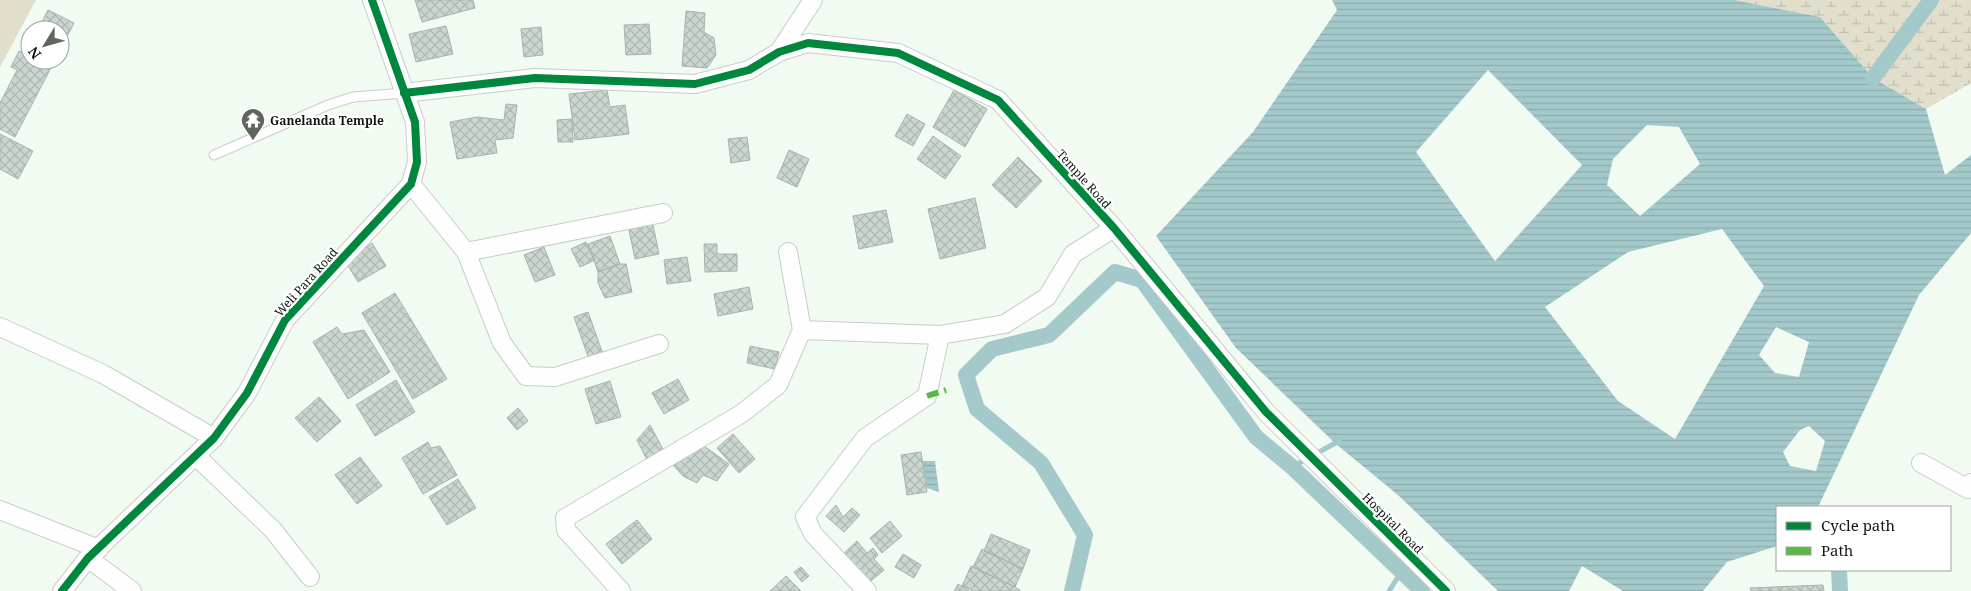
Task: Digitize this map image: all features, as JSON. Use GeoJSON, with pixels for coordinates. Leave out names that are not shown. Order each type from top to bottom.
{"type":"FeatureCollection","features":[{"type":"Feature","properties":{"kind":"street"},"geometry":{"type":"LineString","coordinates":[[372,0],[415,122],[416,162],[411,184],[466,252],[502,343],[526,376],[555,378],[659,344]]}},
{"type":"Feature","properties":{"kind":"street"},"geometry":{"type":"LineString","coordinates":[[404,93],[536,78],[695,84],[749,70],[779,52],[813,0]]}},
{"type":"Feature","properties":{"kind":"street","name":"Temple Road"},"geometry":{"type":"LineString","coordinates":[[779,52],[808,43],[898,53],[998,100],[1114,228],[1282,429]]}},
{"type":"Feature","properties":{"kind":"street","name":"Weli Para Road"},"geometry":{"type":"LineString","coordinates":[[62,591],[94,553],[214,438],[247,393],[285,320],[411,184]]}},
{"type":"Feature","properties":{"kind":"street"},"geometry":{"type":"LineString","coordinates":[[466,252],[663,213]]}},
{"type":"Feature","properties":{"kind":"street"},"geometry":{"type":"LineString","coordinates":[[802,330],[940,335],[1005,324],[1047,297],[1073,254],[1114,228]]}},
{"type":"Feature","properties":{"kind":"street"},"geometry":{"type":"LineString","coordinates":[[621,591],[566,530],[565,518],[582,506],[741,414],[778,385],[802,330],[788,252]]}},
{"type":"Feature","properties":{"kind":"street"},"geometry":{"type":"LineString","coordinates":[[0,327],[103,374],[214,438]]}},
{"type":"Feature","properties":{"kind":"street"},"geometry":{"type":"LineString","coordinates":[[867,591],[813,534],[805,518],[865,438],[927,396],[940,335]]}},
{"type":"Feature","properties":{"kind":"street","name":"Hospital Road"},"geometry":{"type":"LineString","coordinates":[[1282,429],[1446,591]]}},
{"type":"Feature","properties":{"kind":"street"},"geometry":{"type":"LineString","coordinates":[[196,456],[273,530],[310,577]]}},
{"type":"Feature","properties":{"kind":"street"},"geometry":{"type":"LineString","coordinates":[[1921,463],[1968,489],[1971,484]]}},
{"type":"Feature","properties":{"kind":"street"},"geometry":{"type":"LineString","coordinates":[[0,510],[94,553],[132,591]]}},
{"type":"Feature","properties":{"kind":"lane"},"geometry":{"type":"LineString","coordinates":[[214,155],[328,105],[353,97],[404,93]]}},
{"type":"Feature","properties":{"kind":"green space"},"geometry":{"type":"Polygon","coordinates":[[[0,0],[36,0],[25,20],[20,20],[20,30],[0,67],[0,0]]]}},
{"type":"Feature","properties":{"kind":"green space"},"geometry":{"type":"Polygon","coordinates":[[[1734,0],[1971,0],[1971,83],[1926,109],[1873,78],[1820,17],[1734,0]]]}},
{"type":"Feature","properties":{"kind":"water"},"geometry":{"type":"Polygon","coordinates":[[[1332,0],[1734,0],[1820,17],[1873,78],[1926,109],[1945,175],[1971,155],[1971,233],[1919,295],[1818,506],[1776,506],[1776,546],[1727,562],[1703,591],[1623,591],[1582,566],[1569,591],[1498,591],[1398,495],[1336,444],[1236,348],[1156,236],[1253,132],[1337,10],[1332,0]],[[1488,70],[1416,152],[1495,261],[1582,165],[1488,70]],[[1647,125],[1613,159],[1607,185],[1640,216],[1700,164],[1679,127],[1647,125]],[[1722,229],[1628,252],[1545,307],[1618,401],[1675,439],[1764,286],[1722,229]],[[1776,327],[1759,355],[1775,373],[1799,377],[1809,342],[1776,327]],[[1809,426],[1800,430],[1783,452],[1790,466],[1816,471],[1825,441],[1809,426]]]}},
{"type":"Feature","properties":{"kind":"water"},"geometry":{"type":"Polygon","coordinates":[[[922,461],[935,461],[939,492],[927,488],[922,461]]]}},
{"type":"Feature","properties":{"kind":"building"},"geometry":{"type":"Polygon","coordinates":[[[415,0],[473,0],[475,8],[422,22],[415,0]]]}},
{"type":"Feature","properties":{"kind":"building"},"geometry":{"type":"Polygon","coordinates":[[[48,10],[68,20],[43,20],[48,10]]]}},
{"type":"Feature","properties":{"kind":"building"},"geometry":{"type":"Polygon","coordinates":[[[686,11],[705,13],[704,32],[714,38],[716,55],[707,68],[682,66],[686,11]]]}},
{"type":"Feature","properties":{"kind":"building"},"geometry":{"type":"Polygon","coordinates":[[[70,21],[74,23],[70,31],[70,21]]]}},
{"type":"Feature","properties":{"kind":"building"},"geometry":{"type":"Polygon","coordinates":[[[649,24],[651,54],[626,55],[624,25],[649,24]]]}},
{"type":"Feature","properties":{"kind":"building"},"geometry":{"type":"Polygon","coordinates":[[[446,26],[453,54],[416,62],[409,34],[446,26]]]}},
{"type":"Feature","properties":{"kind":"building"},"geometry":{"type":"Polygon","coordinates":[[[541,27],[543,55],[524,57],[521,29],[541,27]]]}},
{"type":"Feature","properties":{"kind":"building"},"geometry":{"type":"Polygon","coordinates":[[[19,51],[20,70],[50,70],[15,137],[0,129],[0,103],[17,70],[11,67],[19,51]]]}},
{"type":"Feature","properties":{"kind":"building"},"geometry":{"type":"Polygon","coordinates":[[[607,90],[610,107],[625,105],[629,134],[575,140],[569,94],[607,90]]]}},
{"type":"Feature","properties":{"kind":"building"},"geometry":{"type":"Polygon","coordinates":[[[954,90],[987,109],[965,147],[933,127],[954,90]]]}},
{"type":"Feature","properties":{"kind":"building"},"geometry":{"type":"Polygon","coordinates":[[[506,104],[517,105],[513,138],[495,140],[497,153],[457,159],[450,122],[477,117],[504,120],[506,104]]]}},
{"type":"Feature","properties":{"kind":"building"},"geometry":{"type":"Polygon","coordinates":[[[907,114],[925,124],[913,146],[895,136],[907,114]]]}},
{"type":"Feature","properties":{"kind":"building"},"geometry":{"type":"Polygon","coordinates":[[[572,119],[573,142],[558,142],[557,120],[572,119]]]}},
{"type":"Feature","properties":{"kind":"building"},"geometry":{"type":"Polygon","coordinates":[[[0,134],[33,151],[18,179],[0,169],[0,134]]]}},
{"type":"Feature","properties":{"kind":"building"},"geometry":{"type":"Polygon","coordinates":[[[933,136],[961,156],[945,179],[917,159],[933,136]]]}},
{"type":"Feature","properties":{"kind":"building"},"geometry":{"type":"Polygon","coordinates":[[[747,137],[750,160],[731,163],[728,139],[747,137]]]}},
{"type":"Feature","properties":{"kind":"building"},"geometry":{"type":"Polygon","coordinates":[[[789,150],[809,159],[797,187],[777,178],[789,150]]]}},
{"type":"Feature","properties":{"kind":"building"},"geometry":{"type":"Polygon","coordinates":[[[1018,157],[1042,181],[1016,208],[992,185],[1018,157]]]}},
{"type":"Feature","properties":{"kind":"building"},"geometry":{"type":"Polygon","coordinates":[[[975,198],[986,248],[940,259],[928,209],[975,198]]]}},
{"type":"Feature","properties":{"kind":"building"},"geometry":{"type":"Polygon","coordinates":[[[886,210],[893,242],[859,249],[853,216],[886,210]]]}},
{"type":"Feature","properties":{"kind":"building"},"geometry":{"type":"Polygon","coordinates":[[[652,220],[659,254],[635,259],[628,225],[652,220]]]}},
{"type":"Feature","properties":{"kind":"building"},"geometry":{"type":"Polygon","coordinates":[[[610,236],[620,264],[598,272],[588,244],[610,236]]]}},
{"type":"Feature","properties":{"kind":"building"},"geometry":{"type":"Polygon","coordinates":[[[586,242],[595,260],[580,267],[571,249],[586,242]]]}},
{"type":"Feature","properties":{"kind":"building"},"geometry":{"type":"Polygon","coordinates":[[[372,243],[386,266],[358,282],[347,264],[360,251],[372,243]]]}},
{"type":"Feature","properties":{"kind":"building"},"geometry":{"type":"Polygon","coordinates":[[[704,244],[717,244],[717,254],[737,254],[737,271],[705,272],[704,244]]]}},
{"type":"Feature","properties":{"kind":"building"},"geometry":{"type":"Polygon","coordinates":[[[544,247],[555,275],[535,282],[524,255],[544,247]]]}},
{"type":"Feature","properties":{"kind":"building"},"geometry":{"type":"Polygon","coordinates":[[[687,257],[691,281],[667,284],[664,260],[687,257]]]}},
{"type":"Feature","properties":{"kind":"building"},"geometry":{"type":"Polygon","coordinates":[[[620,264],[626,264],[632,292],[605,298],[598,283],[598,272],[620,264]]]}},
{"type":"Feature","properties":{"kind":"building"},"geometry":{"type":"Polygon","coordinates":[[[749,287],[753,309],[718,316],[714,294],[749,287]]]}},
{"type":"Feature","properties":{"kind":"building"},"geometry":{"type":"Polygon","coordinates":[[[395,293],[447,379],[413,399],[362,313],[395,293]]]}},
{"type":"Feature","properties":{"kind":"building"},"geometry":{"type":"Polygon","coordinates":[[[588,312],[604,357],[590,362],[574,317],[588,312]]]}},
{"type":"Feature","properties":{"kind":"building"},"geometry":{"type":"Polygon","coordinates":[[[337,327],[342,334],[364,330],[390,372],[348,399],[313,342],[337,327]]]}},
{"type":"Feature","properties":{"kind":"building"},"geometry":{"type":"Polygon","coordinates":[[[750,346],[779,352],[775,369],[747,363],[750,346]]]}},
{"type":"Feature","properties":{"kind":"building"},"geometry":{"type":"Polygon","coordinates":[[[678,379],[689,400],[664,414],[652,393],[678,379]]]}},
{"type":"Feature","properties":{"kind":"building"},"geometry":{"type":"Polygon","coordinates":[[[396,380],[415,412],[375,436],[356,405],[396,380]]]}},
{"type":"Feature","properties":{"kind":"building"},"geometry":{"type":"Polygon","coordinates":[[[610,381],[621,417],[596,424],[585,389],[610,381]]]}},
{"type":"Feature","properties":{"kind":"building"},"geometry":{"type":"Polygon","coordinates":[[[319,397],[341,421],[317,442],[295,418],[319,397]]]}},
{"type":"Feature","properties":{"kind":"building"},"geometry":{"type":"Polygon","coordinates":[[[518,408],[528,421],[517,430],[507,418],[518,408]]]}},
{"type":"Feature","properties":{"kind":"building"},"geometry":{"type":"Polygon","coordinates":[[[650,425],[664,451],[647,460],[637,440],[650,425]]]}},
{"type":"Feature","properties":{"kind":"building"},"geometry":{"type":"Polygon","coordinates":[[[733,434],[755,459],[739,473],[717,448],[733,434]]]}},
{"type":"Feature","properties":{"kind":"building"},"geometry":{"type":"Polygon","coordinates":[[[428,442],[431,448],[440,446],[457,475],[423,494],[402,458],[428,442]]]}},
{"type":"Feature","properties":{"kind":"building"},"geometry":{"type":"Polygon","coordinates":[[[704,446],[729,464],[717,481],[703,475],[697,483],[683,476],[671,463],[704,446]]]}},
{"type":"Feature","properties":{"kind":"building"},"geometry":{"type":"Polygon","coordinates":[[[921,452],[927,492],[907,495],[901,455],[921,452]]]}},
{"type":"Feature","properties":{"kind":"building"},"geometry":{"type":"Polygon","coordinates":[[[360,457],[382,486],[357,504],[335,475],[360,457]]]}},
{"type":"Feature","properties":{"kind":"building"},"geometry":{"type":"Polygon","coordinates":[[[458,479],[476,508],[447,525],[429,497],[458,479]]]}},
{"type":"Feature","properties":{"kind":"building"},"geometry":{"type":"Polygon","coordinates":[[[836,505],[843,517],[852,508],[860,515],[844,532],[826,516],[836,505]]]}},
{"type":"Feature","properties":{"kind":"building"},"geometry":{"type":"Polygon","coordinates":[[[637,520],[652,539],[622,564],[606,544],[637,520]]]}},
{"type":"Feature","properties":{"kind":"building"},"geometry":{"type":"Polygon","coordinates":[[[890,521],[902,536],[882,553],[870,538],[890,521]]]}},
{"type":"Feature","properties":{"kind":"building"},"geometry":{"type":"Polygon","coordinates":[[[991,534],[1030,550],[1023,569],[984,551],[991,534]]]}},
{"type":"Feature","properties":{"kind":"building"},"geometry":{"type":"Polygon","coordinates":[[[857,541],[867,553],[873,548],[878,555],[874,559],[884,570],[866,585],[841,556],[857,541]]]}},
{"type":"Feature","properties":{"kind":"building"},"geometry":{"type":"Polygon","coordinates":[[[982,549],[1023,569],[1015,587],[973,567],[982,549]]]}},
{"type":"Feature","properties":{"kind":"building"},"geometry":{"type":"Polygon","coordinates":[[[903,554],[921,565],[914,578],[895,567],[903,554]]]}},
{"type":"Feature","properties":{"kind":"building"},"geometry":{"type":"Polygon","coordinates":[[[971,566],[1020,590],[973,591],[962,586],[971,566]]]}},
{"type":"Feature","properties":{"kind":"building"},"geometry":{"type":"Polygon","coordinates":[[[801,567],[809,576],[802,582],[794,572],[801,567]]]}},
{"type":"Feature","properties":{"kind":"building"},"geometry":{"type":"Polygon","coordinates":[[[786,576],[801,591],[770,591],[786,576]]]}},
{"type":"Feature","properties":{"kind":"building"},"geometry":{"type":"Polygon","coordinates":[[[958,584],[969,591],[954,591],[958,584]]]}},
{"type":"Feature","properties":{"kind":"building"},"geometry":{"type":"Polygon","coordinates":[[[1823,585],[1824,591],[1751,591],[1750,588],[1823,585]]]}},
{"type":"Feature","properties":{"kind":"waterway"},"geometry":{"type":"LineString","coordinates":[[1873,78],[1931,0]]}},
{"type":"Feature","properties":{"kind":"waterway"},"geometry":{"type":"LineString","coordinates":[[1072,591],[1085,535],[1041,463],[977,409],[966,375],[992,349],[1049,335],[1115,272],[1142,280],[1256,437],[1292,467],[1422,591]]}},
{"type":"Feature","properties":{"kind":"waterway"},"geometry":{"type":"LineString","coordinates":[[1292,467],[1339,441]]}},
{"type":"Feature","properties":{"kind":"waterway"},"geometry":{"type":"LineString","coordinates":[[1389,591],[1402,571]]}},
{"type":"Feature","properties":{"kind":"waterway"},"geometry":{"type":"LineString","coordinates":[[1839,571],[1840,591]]}},
{"type":"Feature","properties":{"kind":"marked path"},"geometry":{"type":"LineString","coordinates":[[927,396],[946,390]]}},
{"type":"Feature","properties":{"kind":"cycle path"},"geometry":{"type":"LineString","coordinates":[[62,591],[88,558],[214,438],[247,393],[285,320],[411,184],[417,162],[415,122],[372,0]]}},
{"type":"Feature","properties":{"kind":"cycle path"},"geometry":{"type":"LineString","coordinates":[[404,93],[535,78],[695,84],[749,70],[779,52],[808,43],[898,53],[998,100],[1114,228],[1266,412],[1446,591]]}},
{"type":"Feature","properties":{"kind":"place","name":"Ganelanda Temple"},"geometry":{"type":"Point","coordinates":[253,141]}}]}
